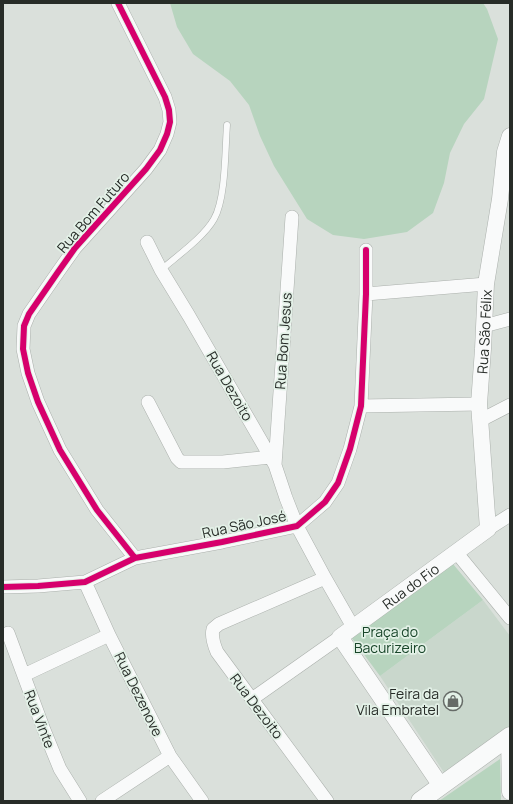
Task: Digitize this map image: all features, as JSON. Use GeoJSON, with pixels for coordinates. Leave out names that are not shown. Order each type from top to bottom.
{"type":"FeatureCollection","features":[{"type":"Feature","properties":{"kind":"main road"},"geometry":{"type":"LineString","coordinates":[[420,801],[510,737]]}},
{"type":"Feature","properties":{"kind":"street","name":"Rua Bom Futuro"},"geometry":{"type":"LineString","coordinates":[[118,3],[165,97],[169,110],[170,122],[168,134],[160,150],[146,169],[75,248],[54,278],[30,314],[24,326],[23,349],[28,373],[38,402],[60,450],[97,510],[136,558]]}},
{"type":"Feature","properties":{"kind":"street","name":"Rua São Félix"},"geometry":{"type":"LineString","coordinates":[[488,529],[479,404],[486,284],[506,176],[505,152],[510,136]]}},
{"type":"Feature","properties":{"kind":"street","name":"Rua Bom Jesus"},"geometry":{"type":"LineString","coordinates":[[273,461],[292,216]]}},
{"type":"Feature","properties":{"kind":"street","name":"Rua Dezoito"},"geometry":{"type":"LineString","coordinates":[[147,242],[161,270],[273,461],[297,526],[324,578],[353,627]]}},
{"type":"Feature","properties":{"kind":"street","name":"Rua São José"},"geometry":{"type":"LineString","coordinates":[[3,587],[85,582],[136,558],[297,526],[325,502],[338,483],[350,449],[361,406],[366,294],[366,250]]}},
{"type":"Feature","properties":{"kind":"street"},"geometry":{"type":"LineString","coordinates":[[366,294],[486,284]]}},
{"type":"Feature","properties":{"kind":"street"},"geometry":{"type":"LineString","coordinates":[[484,326],[510,319]]}},
{"type":"Feature","properties":{"kind":"street"},"geometry":{"type":"LineString","coordinates":[[148,402],[177,458],[181,462],[273,461]]}},
{"type":"Feature","properties":{"kind":"street"},"geometry":{"type":"LineString","coordinates":[[361,406],[479,404]]}},
{"type":"Feature","properties":{"kind":"street"},"geometry":{"type":"LineString","coordinates":[[481,420],[510,405]]}},
{"type":"Feature","properties":{"kind":"street","name":"Rua do Fio"},"geometry":{"type":"LineString","coordinates":[[252,699],[488,529],[510,515]]}},
{"type":"Feature","properties":{"kind":"street"},"geometry":{"type":"LineString","coordinates":[[456,552],[510,618]]}},
{"type":"Feature","properties":{"kind":"street","name":"Rua Dezoito"},"geometry":{"type":"LineString","coordinates":[[324,578],[219,624],[213,629],[212,638],[217,652],[327,801]]}},
{"type":"Feature","properties":{"kind":"street","name":"Rua Dezenove"},"geometry":{"type":"LineString","coordinates":[[85,582],[170,756],[202,801]]}},
{"type":"Feature","properties":{"kind":"street","name":"Rua Vinte"},"geometry":{"type":"LineString","coordinates":[[8,633],[60,768],[80,801]]}},
{"type":"Feature","properties":{"kind":"street"},"geometry":{"type":"LineString","coordinates":[[24,675],[110,635]]}},
{"type":"Feature","properties":{"kind":"street"},"geometry":{"type":"LineString","coordinates":[[340,637],[441,786]]}},
{"type":"Feature","properties":{"kind":"street"},"geometry":{"type":"LineString","coordinates":[[510,737],[510,792]]}},
{"type":"Feature","properties":{"kind":"street"},"geometry":{"type":"LineString","coordinates":[[102,801],[170,756]]}},
{"type":"Feature","properties":{"kind":"lane"},"geometry":{"type":"LineString","coordinates":[[161,270],[204,232],[214,219],[222,191],[227,125]]}},
{"type":"Feature","properties":{"kind":"shaded area","name":"Feira da Vila Embratel"},"geometry":{"type":"Polygon","coordinates":[[[483,600],[510,636],[510,726],[445,774],[380,676],[483,600]]]}},
{"type":"Feature","properties":{"kind":"green space"},"geometry":{"type":"Polygon","coordinates":[[[170,3],[483,3],[487,9],[498,39],[484,99],[464,124],[450,153],[444,183],[433,213],[407,232],[364,239],[333,235],[307,219],[274,166],[260,136],[249,105],[230,81],[193,54],[177,27],[170,3]]]}},
{"type":"Feature","properties":{"kind":"green space","name":"Praça do Bacurizeiro"},"geometry":{"type":"Polygon","coordinates":[[[453,564],[483,600],[380,676],[351,637],[453,564]]]}},
{"type":"Feature","properties":{"kind":"green space"},"geometry":{"type":"Polygon","coordinates":[[[500,759],[501,801],[439,801],[500,759]]]}},
{"type":"Feature","properties":{"kind":"cycle path"},"geometry":{"type":"LineString","coordinates":[[118,3],[165,97],[169,110],[170,122],[167,134],[160,150],[146,169],[75,248],[29,314],[24,326],[23,349],[28,373],[38,402],[60,450],[97,510],[135,558]]}},
{"type":"Feature","properties":{"kind":"cycle path"},"geometry":{"type":"LineString","coordinates":[[3,587],[85,582],[135,558],[297,526],[325,502],[338,483],[350,449],[361,406],[366,294],[366,250]]}},
{"type":"Feature","properties":{"kind":"place","name":"Feira da Vila Embratel"},"geometry":{"type":"Point","coordinates":[453,701]}}]}
